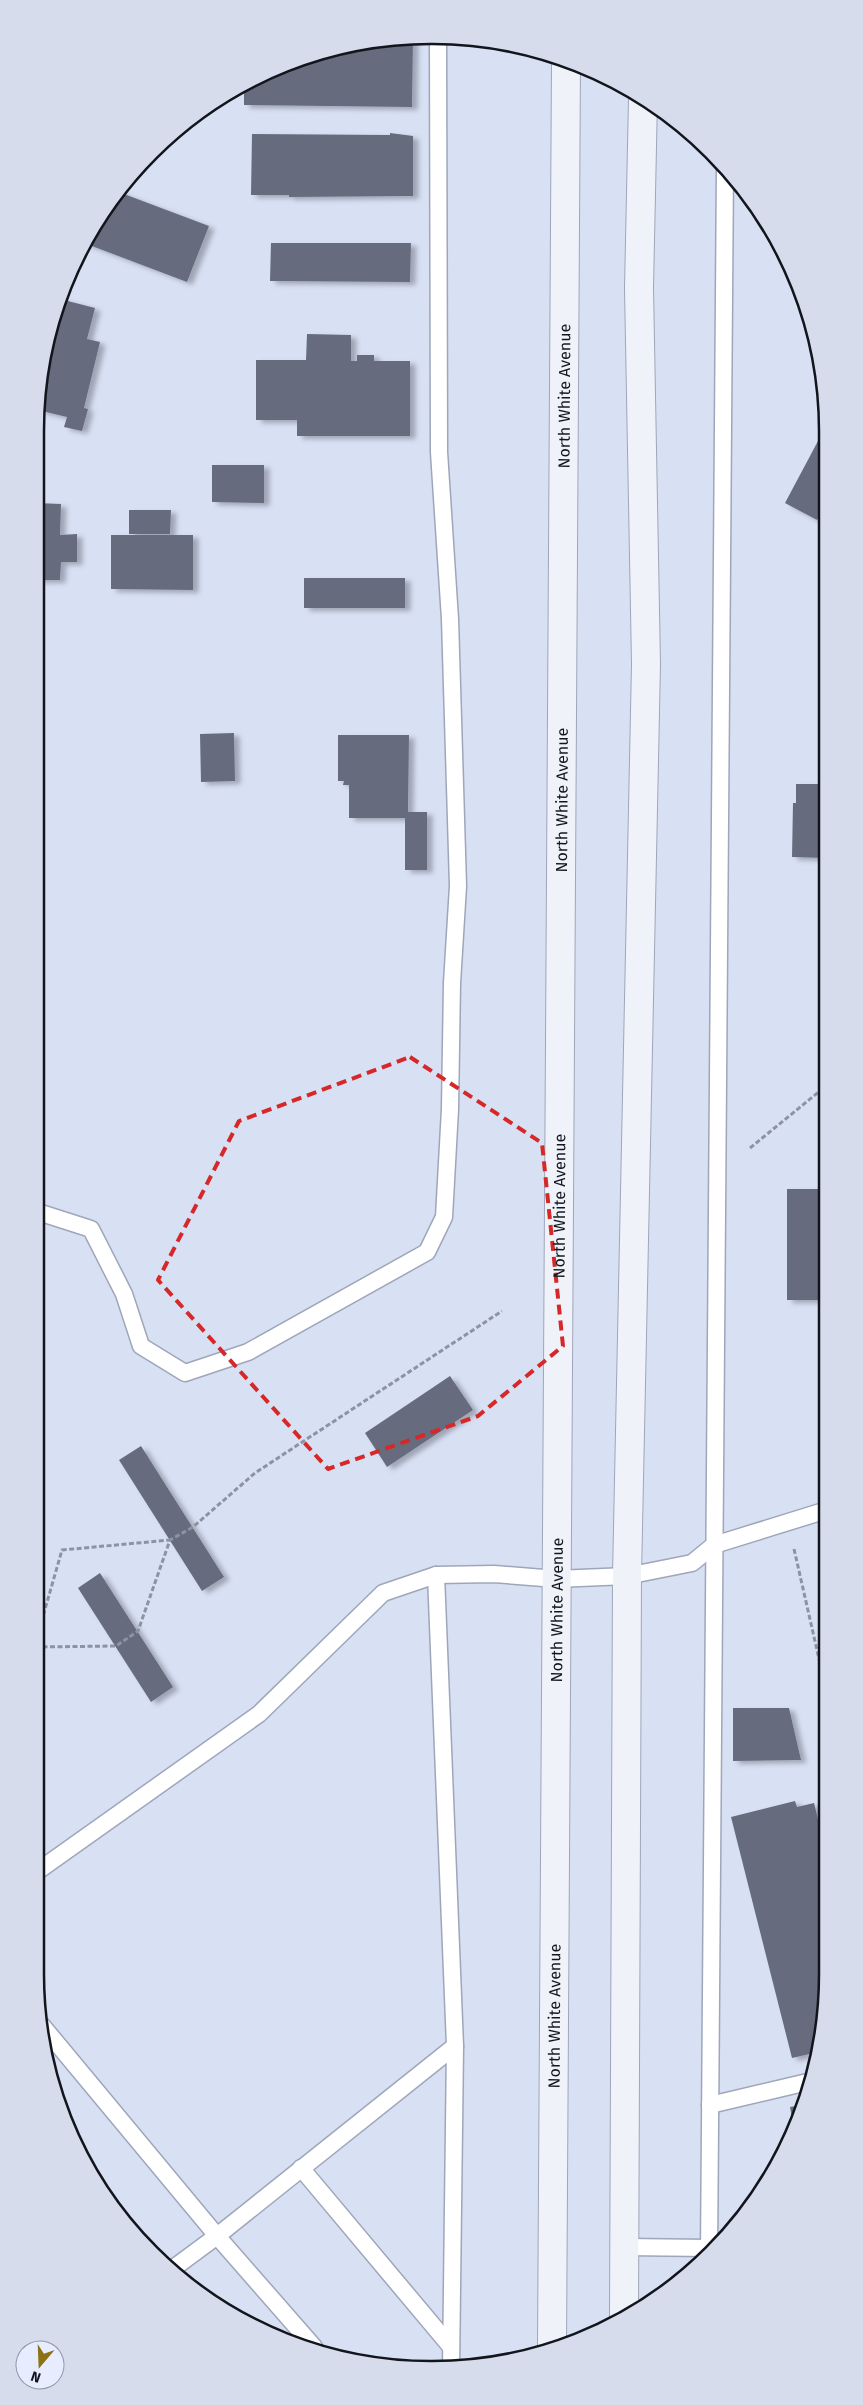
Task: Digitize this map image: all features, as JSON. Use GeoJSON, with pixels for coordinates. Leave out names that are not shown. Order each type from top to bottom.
{"type":"FeatureCollection","features":[{"type":"Feature","properties":{"kind":"main road","name":"North White Avenue"},"geometry":{"type":"LineString","coordinates":[[552,2342],[566,68]]}},
{"type":"Feature","properties":{"kind":"main road"},"geometry":{"type":"LineString","coordinates":[[624,2309],[627,1576],[646,664],[639,288],[643,107]]}},
{"type":"Feature","properties":{"kind":"lane"},"geometry":{"type":"LineString","coordinates":[[44,1214],[91,1229],[124,1294],[141,1346],[185,1373],[248,1352],[427,1252],[444,1217],[450,1109],[452,983],[458,886],[450,619],[439,452],[438,44]]}},
{"type":"Feature","properties":{"kind":"lane"},"geometry":{"type":"LineString","coordinates":[[709,2245],[725,178]]}},
{"type":"Feature","properties":{"kind":"lane"},"geometry":{"type":"LineString","coordinates":[[44,1867],[259,1714],[383,1593],[436,1575],[494,1574],[556,1579],[627,1576],[692,1562],[714,1545],[819,1512]]}},
{"type":"Feature","properties":{"kind":"lane"},"geometry":{"type":"LineString","coordinates":[[436,1575],[455,2046],[451,2360]]}},
{"type":"Feature","properties":{"kind":"lane"},"geometry":{"type":"LineString","coordinates":[[48,2033],[217,2236],[309,2342]]}},
{"type":"Feature","properties":{"kind":"lane"},"geometry":{"type":"LineString","coordinates":[[177,2266],[217,2236],[455,2046]]}},
{"type":"Feature","properties":{"kind":"lane"},"geometry":{"type":"LineString","coordinates":[[710,2105],[803,2083]]}},
{"type":"Feature","properties":{"kind":"lane"},"geometry":{"type":"LineString","coordinates":[[301,2168],[451,2347]]}},
{"type":"Feature","properties":{"kind":"lane"},"geometry":{"type":"LineString","coordinates":[[625,2247],[702,2252]]}},
{"type":"Feature","properties":{"kind":"path"},"geometry":{"type":"LineString","coordinates":[[750,1148],[819,1092]]}},
{"type":"Feature","properties":{"kind":"path"},"geometry":{"type":"LineString","coordinates":[[44,1613],[62,1550],[170,1540],[193,1527],[256,1473],[502,1311]]}},
{"type":"Feature","properties":{"kind":"path"},"geometry":{"type":"LineString","coordinates":[[788,1521],[819,1659]]}},
{"type":"Feature","properties":{"kind":"path"},"geometry":{"type":"LineString","coordinates":[[44,1648],[116,1646],[138,1631],[170,1540]]}},
{"type":"Feature","properties":{"kind":"highlighted area"},"geometry":{"type":"Polygon","coordinates":[[[410,1057],[542,1143],[563,1346],[478,1416],[328,1469],[158,1280],[239,1121],[410,1057]]]}},
{"type":"Feature","properties":{"kind":"building"},"geometry":{"type":"Polygon","coordinates":[[[413,45],[412,107],[244,105],[244,93],[283,73],[307,64],[356,51],[413,45]]]}},
{"type":"Feature","properties":{"kind":"building"},"geometry":{"type":"Polygon","coordinates":[[[390,133],[413,136],[413,196],[289,197],[289,195],[251,195],[252,134],[390,135],[390,133]]]}},
{"type":"Feature","properties":{"kind":"building"},"geometry":{"type":"Polygon","coordinates":[[[125,194],[209,226],[187,282],[92,246],[125,194]]]}},
{"type":"Feature","properties":{"kind":"building"},"geometry":{"type":"Polygon","coordinates":[[[271,243],[411,243],[410,282],[270,281],[271,243]]]}},
{"type":"Feature","properties":{"kind":"building"},"geometry":{"type":"Polygon","coordinates":[[[66,301],[95,308],[87,339],[100,342],[84,408],[88,409],[82,431],[64,427],[67,417],[45,412],[51,356],[66,301]]]}},
{"type":"Feature","properties":{"kind":"building"},"geometry":{"type":"Polygon","coordinates":[[[307,334],[351,335],[351,361],[357,361],[357,355],[374,355],[374,361],[410,361],[410,436],[297,436],[297,420],[256,420],[256,360],[306,360],[307,334]]]}},
{"type":"Feature","properties":{"kind":"building"},"geometry":{"type":"Polygon","coordinates":[[[818,441],[819,516],[817,520],[785,503],[818,441]]]}},
{"type":"Feature","properties":{"kind":"building"},"geometry":{"type":"Polygon","coordinates":[[[212,465],[264,465],[264,503],[212,502],[212,465]]]}},
{"type":"Feature","properties":{"kind":"building"},"geometry":{"type":"Polygon","coordinates":[[[44,503],[61,504],[60,535],[77,534],[77,562],[61,562],[60,580],[44,580],[44,503]]]}},
{"type":"Feature","properties":{"kind":"building"},"geometry":{"type":"Polygon","coordinates":[[[129,510],[171,510],[170,534],[129,534],[129,510]]]}},
{"type":"Feature","properties":{"kind":"building"},"geometry":{"type":"Polygon","coordinates":[[[111,535],[193,535],[193,590],[111,589],[111,535]]]}},
{"type":"Feature","properties":{"kind":"building"},"geometry":{"type":"Polygon","coordinates":[[[304,578],[405,578],[405,608],[304,608],[304,578]]]}},
{"type":"Feature","properties":{"kind":"building"},"geometry":{"type":"Polygon","coordinates":[[[234,733],[235,781],[201,782],[200,734],[234,733]]]}},
{"type":"Feature","properties":{"kind":"building"},"geometry":{"type":"Polygon","coordinates":[[[338,735],[409,735],[408,812],[427,812],[427,870],[405,870],[405,818],[349,818],[349,785],[343,785],[344,781],[338,781],[338,735]]]}},
{"type":"Feature","properties":{"kind":"building"},"geometry":{"type":"Polygon","coordinates":[[[796,784],[819,784],[819,858],[792,857],[793,803],[796,803],[796,784]]]}},
{"type":"Feature","properties":{"kind":"building"},"geometry":{"type":"Polygon","coordinates":[[[787,1189],[819,1189],[819,1300],[787,1300],[787,1189]]]}},
{"type":"Feature","properties":{"kind":"building"},"geometry":{"type":"Polygon","coordinates":[[[450,1376],[473,1410],[387,1467],[365,1433],[450,1376]]]}},
{"type":"Feature","properties":{"kind":"building"},"geometry":{"type":"Polygon","coordinates":[[[141,1446],[224,1577],[202,1591],[119,1460],[141,1446]]]}},
{"type":"Feature","properties":{"kind":"building"},"geometry":{"type":"Polygon","coordinates":[[[100,1573],[173,1687],[151,1702],[78,1588],[100,1573]]]}},
{"type":"Feature","properties":{"kind":"building"},"geometry":{"type":"Polygon","coordinates":[[[733,1708],[789,1708],[801,1760],[733,1761],[733,1708]]]}},
{"type":"Feature","properties":{"kind":"building"},"geometry":{"type":"Polygon","coordinates":[[[795,1801],[797,1807],[814,1803],[819,1823],[819,1974],[816,2024],[811,2054],[792,2058],[731,1817],[795,1801]]]}},
{"type":"Feature","properties":{"kind":"building"},"geometry":{"type":"Polygon","coordinates":[[[796,2106],[792,2117],[790,2107],[796,2106]]]}}]}
